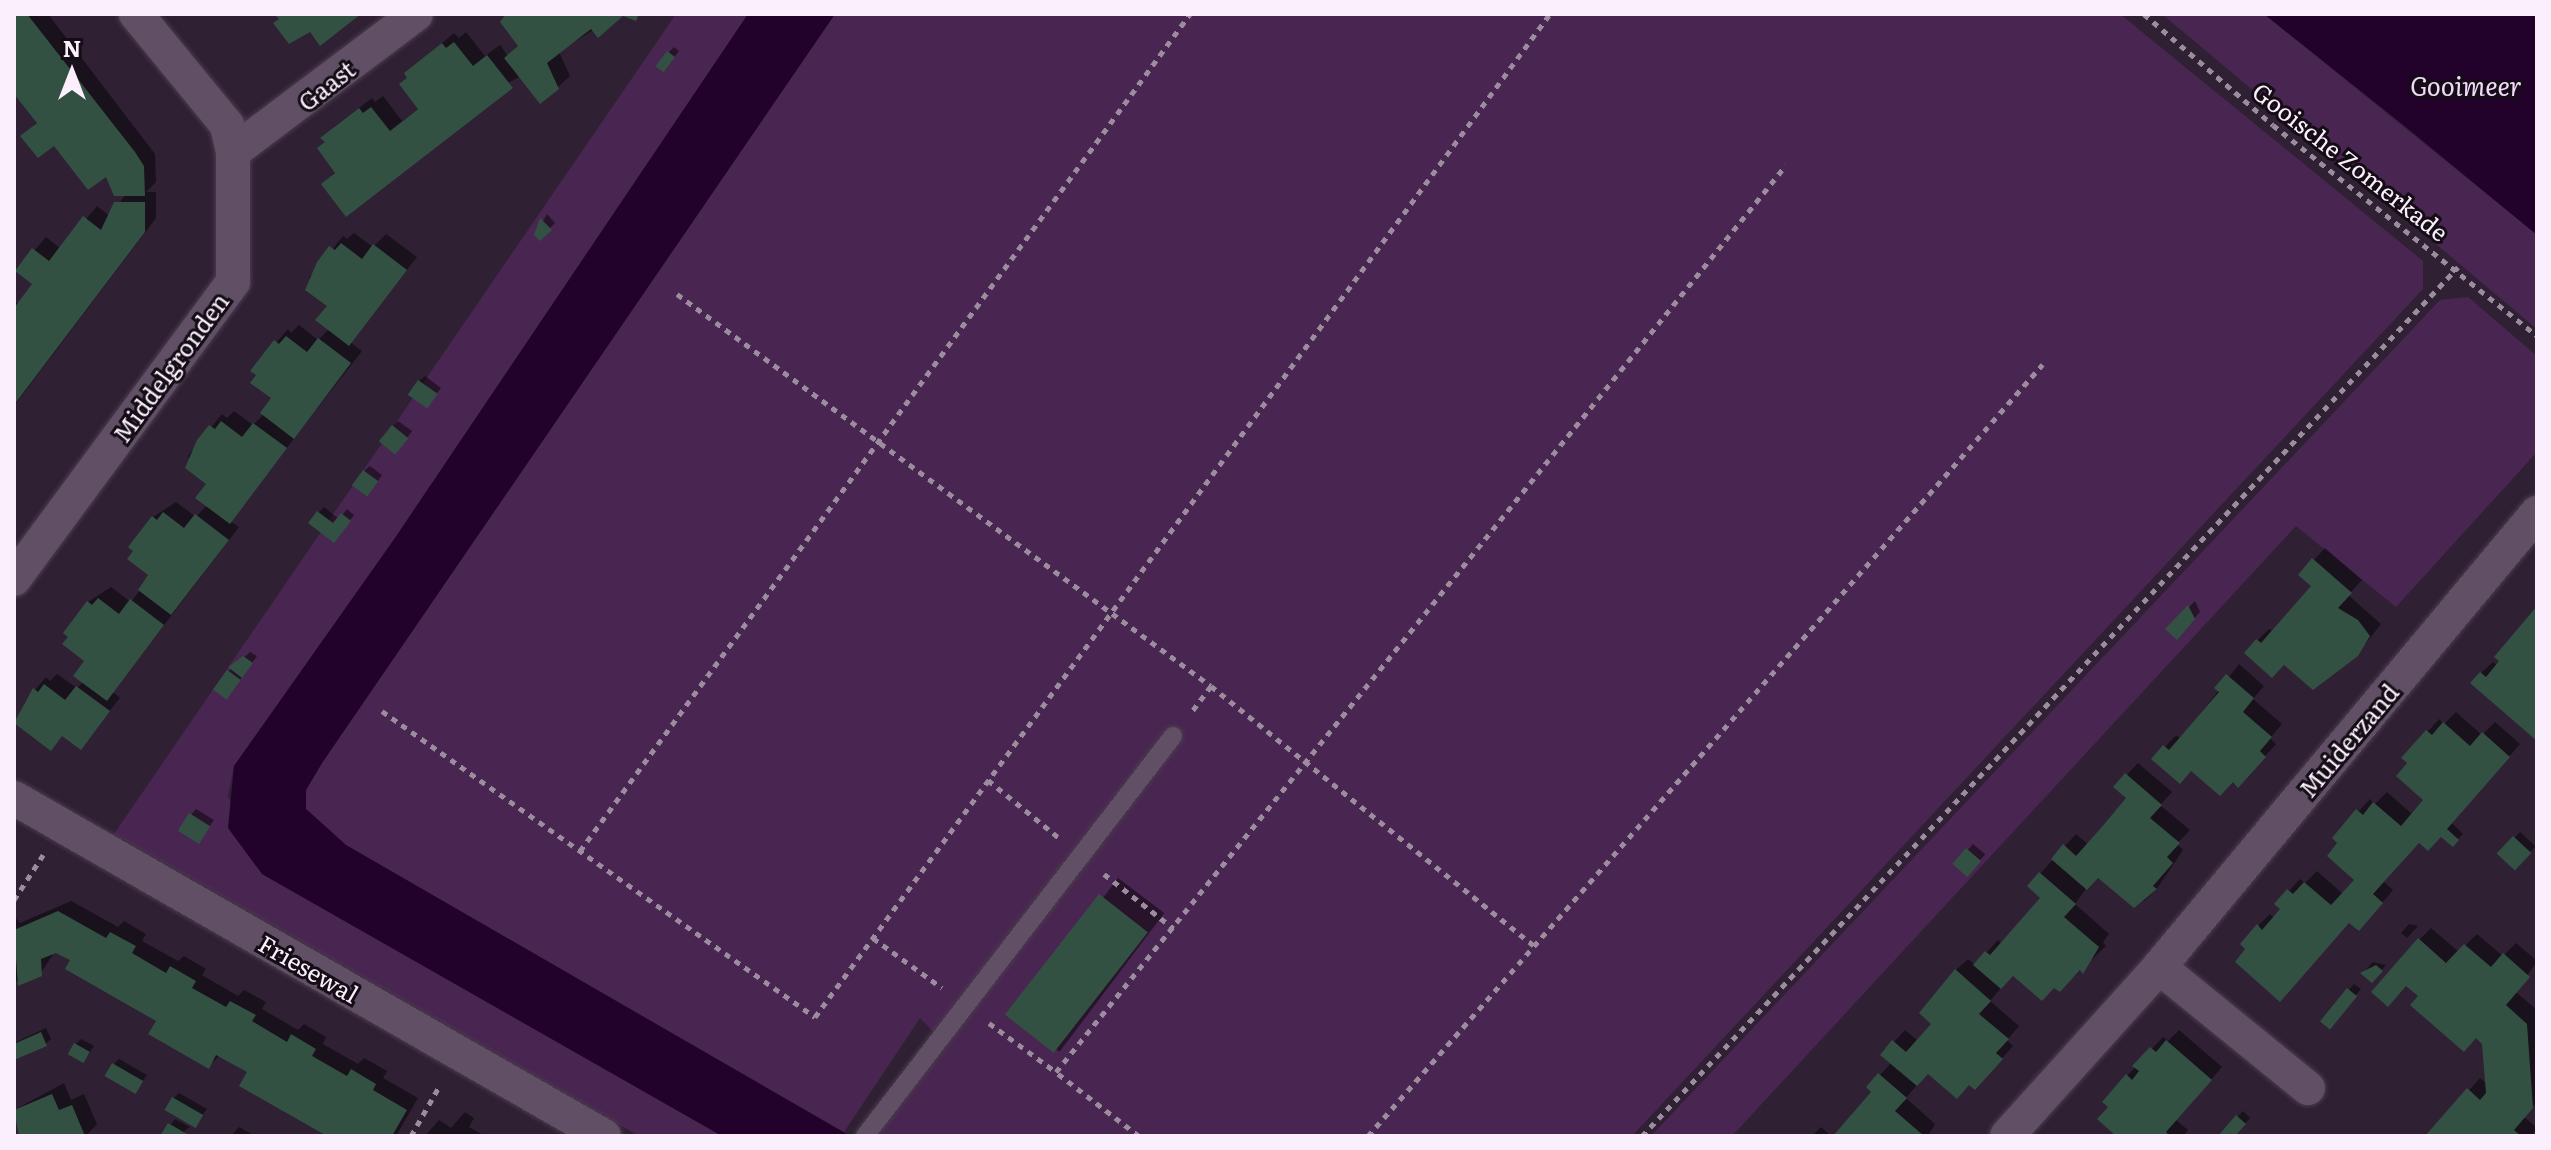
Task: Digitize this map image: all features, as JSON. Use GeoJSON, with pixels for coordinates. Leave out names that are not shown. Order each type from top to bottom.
{"type":"FeatureCollection","features":[{"type":"Feature","properties":{"kind":"street","name":"Middelgronden"},"geometry":{"type":"LineString","coordinates":[[14,579],[233,282],[233,152],[227,125],[136,14]]}},
{"type":"Feature","properties":{"kind":"street","name":"Gaast"},"geometry":{"type":"LineString","coordinates":[[233,152],[416,14]]}},
{"type":"Feature","properties":{"kind":"street","name":"Muiderzand"},"geometry":{"type":"LineString","coordinates":[[2007,1136],[2159,967],[2537,513]]}},
{"type":"Feature","properties":{"kind":"street","name":"Friesewal"},"geometry":{"type":"LineString","coordinates":[[14,798],[604,1136]]}},
{"type":"Feature","properties":{"kind":"street"},"geometry":{"type":"LineString","coordinates":[[2159,967],[2308,1088]]}},
{"type":"Feature","properties":{"kind":"lane"},"geometry":{"type":"LineString","coordinates":[[866,1135],[1173,736]]}},
{"type":"Feature","properties":{"kind":"path"},"geometry":{"type":"LineString","coordinates":[[580,851],[1190,14]]}},
{"type":"Feature","properties":{"kind":"path"},"geometry":{"type":"LineString","coordinates":[[382,711],[815,1017],[1550,14]]}},
{"type":"Feature","properties":{"kind":"path","name":"Gooische Zomerkade"},"geometry":{"type":"LineString","coordinates":[[2144,14],[2273,125],[2458,267],[2537,336]]}},
{"type":"Feature","properties":{"kind":"path"},"geometry":{"type":"LineString","coordinates":[[1139,1136],[1056,1072],[1786,165]]}},
{"type":"Feature","properties":{"kind":"path"},"geometry":{"type":"LineString","coordinates":[[1642,1136],[2458,267]]}},
{"type":"Feature","properties":{"kind":"path"},"geometry":{"type":"LineString","coordinates":[[677,294],[1211,686],[1534,946]]}},
{"type":"Feature","properties":{"kind":"path"},"geometry":{"type":"LineString","coordinates":[[1368,1136],[2043,364]]}},
{"type":"Feature","properties":{"kind":"path"},"geometry":{"type":"LineString","coordinates":[[1173,736],[1211,686]]}},
{"type":"Feature","properties":{"kind":"path"},"geometry":{"type":"LineString","coordinates":[[14,900],[59,825]]}},
{"type":"Feature","properties":{"kind":"path"},"geometry":{"type":"LineString","coordinates":[[411,1136],[457,1053]]}},
{"type":"Feature","properties":{"kind":"shaded area"},"geometry":{"type":"Polygon","coordinates":[[[676,14],[748,14],[395,538],[234,766],[228,796],[262,874],[722,1136],[639,1136],[114,834],[676,14]]]}},
{"type":"Feature","properties":{"kind":"shaded area"},"geometry":{"type":"Polygon","coordinates":[[[835,14],[2120,14],[2423,261],[2423,289],[1632,1136],[878,1136],[942,1041],[920,1018],[844,1132],[346,845],[306,809],[306,790],[322,763],[835,14]]]}},
{"type":"Feature","properties":{"kind":"shaded area"},"geometry":{"type":"Polygon","coordinates":[[[2162,14],[2264,14],[2537,235],[2537,329],[2162,14]]]}},
{"type":"Feature","properties":{"kind":"shaded area"},"geometry":{"type":"Polygon","coordinates":[[[2468,297],[2537,356],[2537,452],[2396,607],[2296,526],[1732,1136],[1651,1136],[2440,300],[2468,297]]]}},
{"type":"Feature","properties":{"kind":"water"},"geometry":{"type":"Polygon","coordinates":[[[748,14],[835,14],[322,763],[306,790],[306,809],[346,845],[850,1136],[722,1136],[262,874],[228,828],[234,766],[395,538],[748,14]]]}},
{"type":"Feature","properties":{"kind":"water","name":"Gooimeer"},"geometry":{"type":"Polygon","coordinates":[[[2264,14],[2537,14],[2537,235],[2412,132],[2264,14]]]}},
{"type":"Feature","properties":{"kind":"building"},"geometry":{"type":"Polygon","coordinates":[[[14,14],[27,14],[135,152],[144,166],[145,196],[114,196],[106,177],[88,190],[54,146],[38,158],[20,136],[37,123],[14,94],[14,14]]]}},
{"type":"Feature","properties":{"kind":"building"},"geometry":{"type":"Polygon","coordinates":[[[274,14],[361,14],[320,46],[310,32],[289,44],[273,23],[279,19],[274,14]]]}},
{"type":"Feature","properties":{"kind":"building"},"geometry":{"type":"Polygon","coordinates":[[[506,14],[639,14],[636,21],[623,16],[598,38],[591,29],[547,63],[559,89],[540,104],[504,58],[518,46],[500,22],[506,14]]]}},
{"type":"Feature","properties":{"kind":"building"},"geometry":{"type":"Polygon","coordinates":[[[454,42],[473,66],[487,55],[513,88],[346,217],[321,184],[335,173],[317,148],[325,142],[320,138],[359,108],[363,113],[371,107],[390,131],[418,109],[399,84],[407,78],[404,73],[442,43],[446,48],[454,42]]]}},
{"type":"Feature","properties":{"kind":"building"},"geometry":{"type":"Polygon","coordinates":[[[667,51],[675,57],[664,72],[656,66],[667,51]]]}},
{"type":"Feature","properties":{"kind":"building"},"geometry":{"type":"Polygon","coordinates":[[[114,202],[145,202],[145,232],[14,405],[14,308],[32,284],[15,271],[32,248],[49,261],[83,216],[101,230],[114,202]]]}},
{"type":"Feature","properties":{"kind":"building"},"geometry":{"type":"Polygon","coordinates":[[[540,218],[552,230],[540,241],[534,235],[540,218]]]}},
{"type":"Feature","properties":{"kind":"building"},"geometry":{"type":"Polygon","coordinates":[[[341,243],[362,259],[373,244],[407,270],[349,346],[315,320],[327,306],[305,290],[317,262],[329,246],[335,250],[341,243]]]}},
{"type":"Feature","properties":{"kind":"building"},"geometry":{"type":"Polygon","coordinates":[[[286,336],[307,352],[318,338],[351,363],[294,439],[260,413],[271,398],[250,383],[256,375],[250,371],[274,340],[279,344],[286,336]]]}},
{"type":"Feature","properties":{"kind":"building"},"geometry":{"type":"Polygon","coordinates":[[[418,380],[438,394],[427,409],[408,395],[418,380]]]}},
{"type":"Feature","properties":{"kind":"building"},"geometry":{"type":"Polygon","coordinates":[[[221,421],[242,437],[253,423],[287,448],[230,524],[195,498],[206,484],[185,468],[197,440],[209,425],[215,429],[221,421]]]}},
{"type":"Feature","properties":{"kind":"building"},"geometry":{"type":"Polygon","coordinates":[[[392,425],[408,438],[395,455],[379,441],[392,425]]]}},
{"type":"Feature","properties":{"kind":"building"},"geometry":{"type":"Polygon","coordinates":[[[363,470],[378,481],[367,497],[352,485],[363,470]]]}},
{"type":"Feature","properties":{"kind":"building"},"geometry":{"type":"Polygon","coordinates":[[[317,511],[333,523],[341,513],[351,521],[334,543],[308,523],[317,511]]]}},
{"type":"Feature","properties":{"kind":"building"},"geometry":{"type":"Polygon","coordinates":[[[163,512],[184,528],[195,514],[229,540],[171,615],[138,590],[148,575],[127,559],[133,551],[128,547],[152,516],[157,520],[163,512]]]}},
{"type":"Feature","properties":{"kind":"building"},"geometry":{"type":"Polygon","coordinates":[[[2312,558],[2352,593],[2338,608],[2358,620],[2370,636],[2358,656],[2313,690],[2284,665],[2272,678],[2244,653],[2256,639],[2261,643],[2311,586],[2298,575],[2312,558]]]}},
{"type":"Feature","properties":{"kind":"building"},"geometry":{"type":"Polygon","coordinates":[[[98,598],[119,614],[130,599],[164,625],[107,701],[73,676],[84,661],[62,644],[68,637],[63,633],[87,601],[92,605],[98,598]]]}},
{"type":"Feature","properties":{"kind":"building"},"geometry":{"type":"Polygon","coordinates":[[[2188,605],[2195,619],[2177,640],[2165,629],[2188,605]]]}},
{"type":"Feature","properties":{"kind":"building"},"geometry":{"type":"Polygon","coordinates":[[[2537,606],[2537,741],[2470,683],[2480,672],[2486,677],[2499,661],[2494,657],[2537,606]]]}},
{"type":"Feature","properties":{"kind":"building"},"geometry":{"type":"Polygon","coordinates":[[[243,656],[253,663],[242,678],[228,667],[243,656]]]}},
{"type":"Feature","properties":{"kind":"building"},"geometry":{"type":"Polygon","coordinates":[[[227,670],[241,680],[227,699],[213,689],[227,670]]]}},
{"type":"Feature","properties":{"kind":"building"},"geometry":{"type":"Polygon","coordinates":[[[2226,674],[2254,698],[2243,712],[2272,737],[2260,751],[2266,757],[2238,788],[2233,782],[2220,796],[2191,771],[2180,784],[2151,759],[2163,745],[2169,750],[2219,692],[2214,688],[2226,674]]]}},
{"type":"Feature","properties":{"kind":"building"},"geometry":{"type":"Polygon","coordinates":[[[44,684],[65,700],[76,686],[110,711],[81,750],[62,736],[51,751],[14,723],[33,688],[38,692],[44,684]]]}},
{"type":"Feature","properties":{"kind":"building"},"geometry":{"type":"Polygon","coordinates":[[[2443,722],[2470,746],[2482,732],[2510,757],[2447,829],[2459,840],[2453,847],[2441,837],[2428,851],[2419,843],[2373,894],[2383,903],[2359,931],[2349,923],[2280,1002],[2235,962],[2245,949],[2240,944],[2257,924],[2262,930],[2280,909],[2274,904],[2287,889],[2293,894],[2304,882],[2331,905],[2354,880],[2327,856],[2337,843],[2332,838],[2356,809],[2363,815],[2373,802],[2401,826],[2423,800],[2396,776],[2407,763],[2401,758],[2426,730],[2432,735],[2443,722]]]}},
{"type":"Feature","properties":{"kind":"building"},"geometry":{"type":"Polygon","coordinates":[[[2125,773],[2162,805],[2150,818],[2180,843],[2167,857],[2173,863],[2153,886],[2157,889],[2134,908],[2098,878],[2087,890],[2051,859],[2063,844],[2076,856],[2101,828],[2126,798],[2113,787],[2125,773]]]}},
{"type":"Feature","properties":{"kind":"building"},"geometry":{"type":"Polygon","coordinates":[[[189,813],[210,826],[199,844],[178,831],[189,813]]]}},
{"type":"Feature","properties":{"kind":"building"},"geometry":{"type":"Polygon","coordinates":[[[2513,836],[2531,853],[2515,871],[2497,854],[2513,836]]]}},
{"type":"Feature","properties":{"kind":"building"},"geometry":{"type":"Polygon","coordinates":[[[1966,848],[1981,861],[1967,877],[1952,864],[1966,848]]]}},
{"type":"Feature","properties":{"kind":"building"},"geometry":{"type":"Polygon","coordinates":[[[2039,872],[2076,904],[2064,917],[2099,947],[2083,974],[2080,970],[2060,992],[2054,988],[2042,1001],[2013,976],[2001,989],[1973,965],[1985,951],[1990,955],[2040,898],[2027,886],[2039,872]]]}},
{"type":"Feature","properties":{"kind":"building"},"geometry":{"type":"Polygon","coordinates":[[[1099,894],[1148,932],[1054,1053],[1005,1015],[1099,894]]]}},
{"type":"Feature","properties":{"kind":"building"},"geometry":{"type":"Polygon","coordinates":[[[58,911],[106,938],[110,932],[136,946],[132,953],[166,973],[170,966],[196,981],[192,988],[226,1007],[230,1001],[256,1015],[252,1021],[287,1042],[291,1034],[316,1049],[312,1056],[347,1076],[351,1069],[376,1084],[373,1090],[407,1110],[392,1136],[327,1136],[239,1086],[247,1072],[216,1055],[209,1069],[148,1034],[156,1021],[65,969],[70,960],[56,953],[41,959],[42,976],[18,986],[14,930],[58,911]]]}},
{"type":"Feature","properties":{"kind":"building"},"geometry":{"type":"Polygon","coordinates":[[[2418,938],[2446,963],[2464,944],[2491,967],[2503,953],[2530,977],[2506,1005],[2527,1024],[2533,1108],[2514,1130],[2521,1136],[2425,1136],[2467,1088],[2480,1100],[2486,1093],[2482,1044],[2476,1038],[2464,1052],[2410,1005],[2418,996],[2406,986],[2388,1007],[2371,992],[2418,938]]]}},
{"type":"Feature","properties":{"kind":"building"},"geometry":{"type":"Polygon","coordinates":[[[2376,965],[2383,971],[2372,983],[2360,973],[2376,965]]]}},
{"type":"Feature","properties":{"kind":"building"},"geometry":{"type":"Polygon","coordinates":[[[1955,969],[1991,1001],[1979,1014],[2009,1039],[1996,1053],[2003,1059],[1975,1090],[1969,1085],[1957,1099],[1928,1074],[1917,1086],[1880,1055],[1892,1040],[1906,1052],[1931,1024],[1919,1013],[1955,969]]]}},
{"type":"Feature","properties":{"kind":"building"},"geometry":{"type":"Polygon","coordinates":[[[2347,988],[2357,996],[2330,1030],[2320,1021],[2347,988]]]}},
{"type":"Feature","properties":{"kind":"building"},"geometry":{"type":"Polygon","coordinates":[[[41,1032],[47,1046],[14,1060],[14,1044],[41,1032]]]}},
{"type":"Feature","properties":{"kind":"building"},"geometry":{"type":"Polygon","coordinates":[[[2166,1040],[2212,1080],[2166,1132],[2170,1136],[2116,1136],[2097,1119],[2108,1107],[2102,1102],[2126,1074],[2132,1080],[2139,1071],[2132,1066],[2150,1047],[2156,1052],[2166,1040]]]}},
{"type":"Feature","properties":{"kind":"building"},"geometry":{"type":"Polygon","coordinates":[[[74,1043],[90,1052],[83,1063],[68,1054],[74,1043]]]}},
{"type":"Feature","properties":{"kind":"building"},"geometry":{"type":"Polygon","coordinates":[[[112,1063],[143,1081],[136,1094],[104,1076],[112,1063]]]}},
{"type":"Feature","properties":{"kind":"building"},"geometry":{"type":"Polygon","coordinates":[[[1878,1073],[1907,1098],[1895,1111],[1924,1136],[1833,1136],[1871,1092],[1866,1087],[1878,1073]]]}},
{"type":"Feature","properties":{"kind":"building"},"geometry":{"type":"Polygon","coordinates":[[[52,1094],[59,1110],[72,1105],[85,1136],[19,1136],[14,1110],[52,1094]]]}},
{"type":"Feature","properties":{"kind":"building"},"geometry":{"type":"Polygon","coordinates":[[[172,1097],[203,1115],[196,1128],[164,1110],[172,1097]]]}},
{"type":"Feature","properties":{"kind":"building"},"geometry":{"type":"Polygon","coordinates":[[[2236,1115],[2246,1124],[2235,1136],[2218,1136],[2236,1115]]]}},
{"type":"Feature","properties":{"kind":"building"},"geometry":{"type":"Polygon","coordinates":[[[168,1123],[187,1134],[160,1136],[168,1123]]]}}]}
